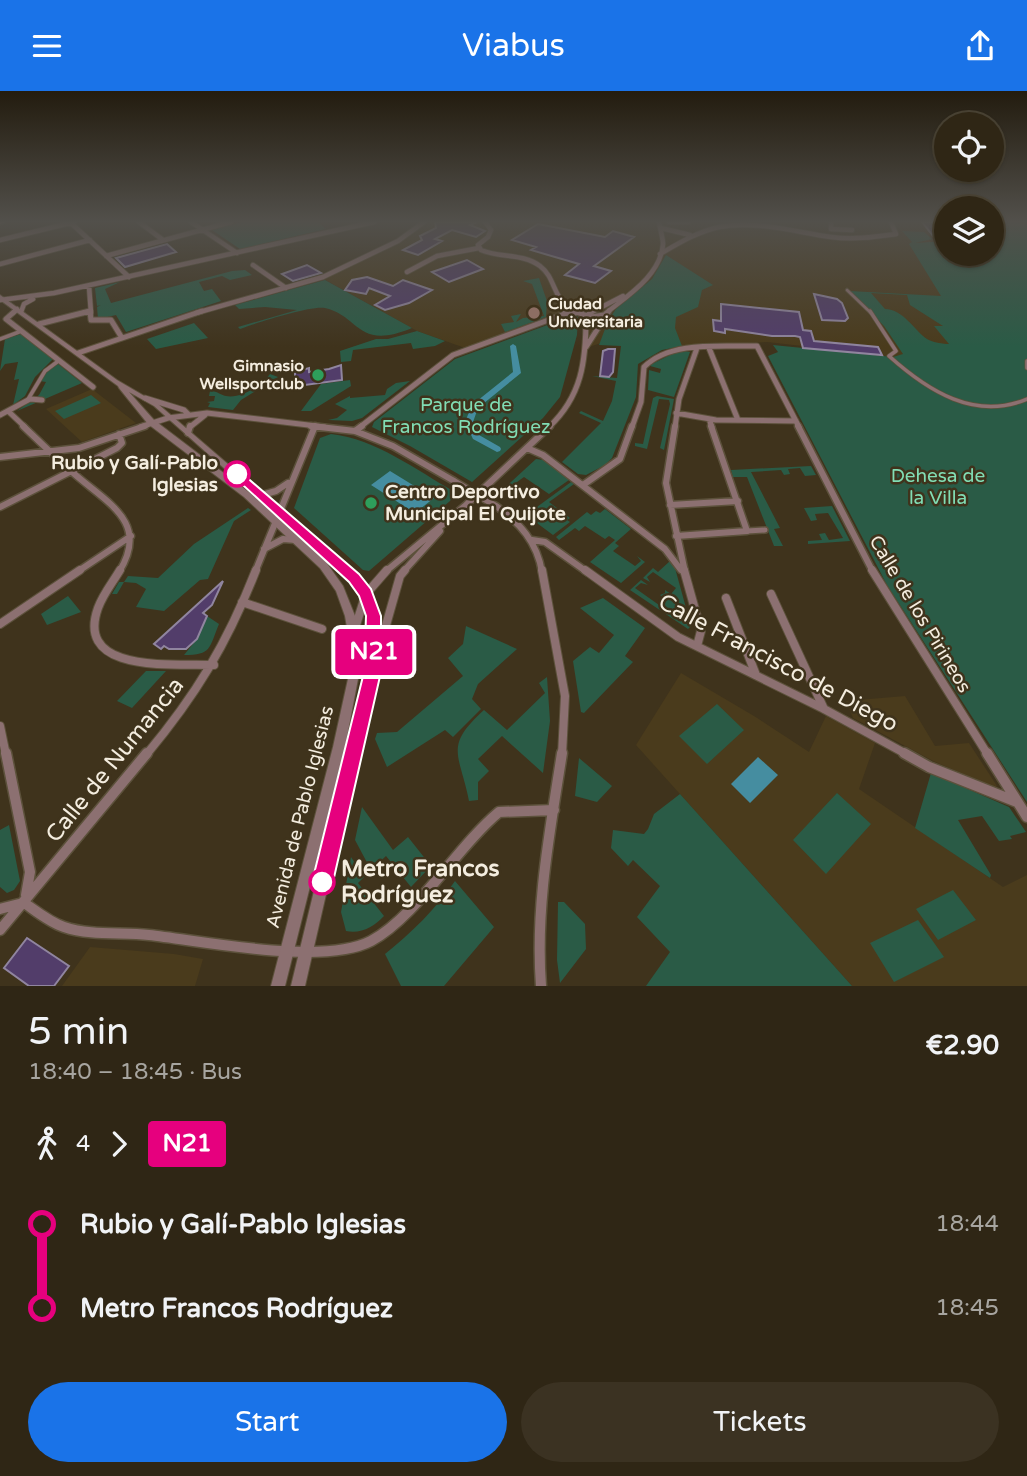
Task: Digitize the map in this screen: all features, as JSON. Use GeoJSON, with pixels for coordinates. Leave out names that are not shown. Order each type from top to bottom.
{"type":"FeatureCollection","features":[{"type":"Feature","properties":{"kind":"street"},"geometry":{"type":"LineString","coordinates":[[115,264],[129,277]]}},
{"type":"Feature","properties":{"kind":"street"},"geometry":{"type":"LineString","coordinates":[[2,301],[54,293],[189,264]]}},
{"type":"Feature","properties":{"kind":"street"},"geometry":{"type":"LineString","coordinates":[[78,353],[214,307],[337,272],[353,264]]}},
{"type":"Feature","properties":{"kind":"street"},"geometry":{"type":"LineString","coordinates":[[407,272],[421,264]]}},
{"type":"Feature","properties":{"kind":"street"},"geometry":{"type":"LineString","coordinates":[[535,264],[547,274],[557,296],[566,306],[583,316]]}},
{"type":"Feature","properties":{"kind":"street"},"geometry":{"type":"LineString","coordinates":[[353,633],[366,594],[388,569],[466,505],[556,422],[571,403],[577,389],[586,348],[604,315],[650,275],[655,264]]}},
{"type":"Feature","properties":{"kind":"street"},"geometry":{"type":"LineString","coordinates":[[253,265],[286,288]]}},
{"type":"Feature","properties":{"kind":"street"},"geometry":{"type":"LineString","coordinates":[[89,286],[92,321],[112,320],[122,338]]}},
{"type":"Feature","properties":{"kind":"street"},"geometry":{"type":"LineString","coordinates":[[847,290],[860,300],[885,331],[896,351],[889,356],[921,383],[954,399],[990,407],[1007,407],[1027,398]]}},
{"type":"Feature","properties":{"kind":"street"},"geometry":{"type":"LineString","coordinates":[[54,293],[26,302],[19,311],[6,319],[93,387]]}},
{"type":"Feature","properties":{"kind":"street"},"geometry":{"type":"LineString","coordinates":[[557,296],[572,304],[603,311],[604,315]]}},
{"type":"Feature","properties":{"kind":"street"},"geometry":{"type":"LineString","coordinates":[[355,431],[448,358],[573,310],[593,308],[623,296]]}},
{"type":"Feature","properties":{"kind":"street","name":"Avenida de Pablo Iglesias"},"geometry":{"type":"LineString","coordinates":[[2,301],[39,324],[115,381],[145,398],[279,509],[354,578],[366,594],[375,624],[372,672],[298,986]]}},
{"type":"Feature","properties":{"kind":"street"},"geometry":{"type":"LineString","coordinates":[[563,314],[566,306]]}},
{"type":"Feature","properties":{"kind":"street"},"geometry":{"type":"LineString","coordinates":[[583,316],[593,308]]}},
{"type":"Feature","properties":{"kind":"street"},"geometry":{"type":"LineString","coordinates":[[39,324],[91,311]]}},
{"type":"Feature","properties":{"kind":"street"},"geometry":{"type":"LineString","coordinates":[[563,314],[604,315]]}},
{"type":"Feature","properties":{"kind":"street"},"geometry":{"type":"LineString","coordinates":[[583,316],[586,348]]}},
{"type":"Feature","properties":{"kind":"street"},"geometry":{"type":"LineString","coordinates":[[0,339],[19,332]]}},
{"type":"Feature","properties":{"kind":"street","name":"Calle de los Pirineos"},"geometry":{"type":"LineString","coordinates":[[709,348],[757,347],[879,583],[1027,817]]}},
{"type":"Feature","properties":{"kind":"street"},"geometry":{"type":"LineString","coordinates":[[697,348],[676,413],[666,483],[679,549],[701,631],[697,646]]}},
{"type":"Feature","properties":{"kind":"street"},"geometry":{"type":"LineString","coordinates":[[583,485],[620,459],[641,402],[646,364],[669,351],[709,348],[738,420]]}},
{"type":"Feature","properties":{"kind":"street"},"geometry":{"type":"LineString","coordinates":[[27,401],[35,392],[42,373],[71,359]]}},
{"type":"Feature","properties":{"kind":"street"},"geometry":{"type":"LineString","coordinates":[[1027,361],[1027,368]]}},
{"type":"Feature","properties":{"kind":"street","name":"Avenida de Pablo Iglesias"},"geometry":{"type":"LineString","coordinates":[[115,381],[151,422],[247,495],[296,540],[333,578],[346,605],[353,633],[353,679],[339,747],[278,986]]}},
{"type":"Feature","properties":{"kind":"street"},"geometry":{"type":"LineString","coordinates":[[0,415],[36,397],[42,400]]}},
{"type":"Feature","properties":{"kind":"street","name":"Avenida de Pablo Iglesias"},"geometry":{"type":"LineString","coordinates":[[145,398],[184,410],[188,414]]}},
{"type":"Feature","properties":{"kind":"street"},"geometry":{"type":"LineString","coordinates":[[8,411],[121,516],[128,526],[131,536],[128,554],[97,610],[94,627],[98,642],[110,654],[125,660],[214,664]]}},
{"type":"Feature","properties":{"kind":"street"},"geometry":{"type":"LineString","coordinates":[[188,433],[191,423],[207,413]]}},
{"type":"Feature","properties":{"kind":"street"},"geometry":{"type":"LineString","coordinates":[[0,457],[79,448],[151,422],[188,414],[207,413],[315,425],[355,431],[393,446],[496,506],[518,522],[532,540],[541,561],[565,696],[565,732],[540,901],[538,948],[541,986]]}},
{"type":"Feature","properties":{"kind":"street"},"geometry":{"type":"LineString","coordinates":[[676,413],[709,419],[796,421]]}},
{"type":"Feature","properties":{"kind":"street"},"geometry":{"type":"LineString","coordinates":[[709,419],[747,531]]}},
{"type":"Feature","properties":{"kind":"street","name":"Calle de Numancia"},"geometry":{"type":"LineString","coordinates":[[0,930],[186,706],[214,664],[315,425]]}},
{"type":"Feature","properties":{"kind":"street"},"geometry":{"type":"LineString","coordinates":[[0,507],[68,469],[117,448],[122,443],[119,434]]}},
{"type":"Feature","properties":{"kind":"street"},"geometry":{"type":"LineString","coordinates":[[527,448],[543,455],[668,551],[686,576]]}},
{"type":"Feature","properties":{"kind":"street"},"geometry":{"type":"LineString","coordinates":[[262,495],[281,489],[291,481]]}},
{"type":"Feature","properties":{"kind":"street"},"geometry":{"type":"LineString","coordinates":[[670,505],[738,501]]}},
{"type":"Feature","properties":{"kind":"street"},"geometry":{"type":"LineString","coordinates":[[372,672],[400,576],[466,505]]}},
{"type":"Feature","properties":{"kind":"street"},"geometry":{"type":"LineString","coordinates":[[676,536],[765,530]]}},
{"type":"Feature","properties":{"kind":"street"},"geometry":{"type":"LineString","coordinates":[[0,624],[131,536]]}},
{"type":"Feature","properties":{"kind":"street"},"geometry":{"type":"LineString","coordinates":[[263,549],[283,539],[296,540]]}},
{"type":"Feature","properties":{"kind":"street","name":"Calle Francisco de Diego"},"geometry":{"type":"LineString","coordinates":[[532,540],[545,542],[654,621],[697,646],[824,709],[929,767],[1017,802]]}},
{"type":"Feature","properties":{"kind":"street"},"geometry":{"type":"LineString","coordinates":[[668,551],[679,549]]}},
{"type":"Feature","properties":{"kind":"street"},"geometry":{"type":"LineString","coordinates":[[771,594],[824,709]]}},
{"type":"Feature","properties":{"kind":"street"},"geometry":{"type":"LineString","coordinates":[[726,598],[756,676]]}},
{"type":"Feature","properties":{"kind":"street"},"geometry":{"type":"LineString","coordinates":[[242,602],[322,629]]}},
{"type":"Feature","properties":{"kind":"street"},"geometry":{"type":"LineString","coordinates":[[0,726],[30,872],[30,884],[23,902],[0,909]]}},
{"type":"Feature","properties":{"kind":"street"},"geometry":{"type":"LineString","coordinates":[[23,902],[53,922],[75,929],[207,943],[347,950],[382,934],[499,812],[554,810]]}},
{"type":"Feature","properties":{"kind":"shaded area","name":"Ciudad Universitaria"},"geometry":{"type":"Polygon","coordinates":[[[351,264],[1004,266],[1004,264],[1027,264],[1027,394],[1020,399],[882,355],[767,342],[682,346],[601,343],[586,348],[586,317],[573,314],[468,349],[417,331],[322,278],[351,264]]]}},
{"type":"Feature","properties":{"kind":"shaded area"},"geometry":{"type":"Polygon","coordinates":[[[92,389],[136,423],[82,442],[46,409],[92,389]]]}},
{"type":"Feature","properties":{"kind":"shaded area"},"geometry":{"type":"Polygon","coordinates":[[[681,673],[809,752],[826,716],[875,743],[859,789],[1003,887],[1027,875],[1027,986],[852,986],[636,745],[681,673]]]}},
{"type":"Feature","properties":{"kind":"shaded area"},"geometry":{"type":"Polygon","coordinates":[[[905,696],[935,746],[969,743],[997,786],[995,788],[933,761],[853,718],[846,701],[905,696]]]}},
{"type":"Feature","properties":{"kind":"shaded area"},"geometry":{"type":"Polygon","coordinates":[[[90,947],[203,959],[195,986],[62,986],[90,947]]]}},
{"type":"Feature","properties":{"kind":"green space"},"geometry":{"type":"Polygon","coordinates":[[[661,264],[680,264],[713,285],[702,290],[698,307],[676,317],[675,328],[682,346],[662,350],[638,364],[636,397],[612,458],[586,475],[578,474],[562,462],[601,423],[579,413],[581,411],[603,421],[612,401],[616,381],[592,376],[617,378],[621,346],[599,345],[608,321],[616,309],[652,279],[661,264]]]}},
{"type":"Feature","properties":{"kind":"green space","name":"Dehesa de la Villa"},"geometry":{"type":"Polygon","coordinates":[[[921,264],[1004,266],[1004,264],[1027,264],[1027,802],[887,585],[768,356],[778,352],[773,345],[893,357],[903,354],[884,326],[850,291],[941,296],[921,264]],[[871,293],[885,309],[903,316],[927,339],[949,344],[934,326],[943,326],[910,305],[907,295],[871,293]]]}},
{"type":"Feature","properties":{"kind":"green space"},"geometry":{"type":"Polygon","coordinates":[[[245,270],[252,275],[230,280],[222,276],[199,282],[204,291],[212,289],[221,301],[126,332],[116,315],[98,319],[97,307],[101,305],[97,306],[95,288],[120,282],[105,289],[111,303],[232,271],[245,270]]]}},
{"type":"Feature","properties":{"kind":"green space"},"geometry":{"type":"Polygon","coordinates":[[[539,278],[547,301],[546,317],[505,332],[501,324],[514,322],[511,316],[521,314],[516,322],[523,318],[544,316],[532,284],[523,281],[539,278]]]}},
{"type":"Feature","properties":{"kind":"green space"},"geometry":{"type":"Polygon","coordinates":[[[325,280],[412,328],[380,336],[370,334],[337,312],[325,308],[308,309],[240,329],[238,327],[297,310],[265,307],[239,309],[235,305],[325,280]]]}},
{"type":"Feature","properties":{"kind":"green space","name":"Parque de Francos Rodríguez"},"geometry":{"type":"Polygon","coordinates":[[[572,316],[578,317],[577,335],[560,397],[543,418],[472,482],[372,427],[374,422],[455,359],[572,316]]]}},
{"type":"Feature","properties":{"kind":"green space"},"geometry":{"type":"Polygon","coordinates":[[[194,323],[208,338],[156,349],[147,339],[194,323]]]}},
{"type":"Feature","properties":{"kind":"green space"},"geometry":{"type":"Polygon","coordinates":[[[417,331],[445,341],[435,346],[413,349],[411,343],[353,350],[351,361],[341,362],[340,351],[376,339],[388,339],[417,331]]]}},
{"type":"Feature","properties":{"kind":"green space"},"geometry":{"type":"Polygon","coordinates":[[[21,334],[53,359],[35,377],[25,396],[13,405],[19,379],[14,380],[18,362],[5,364],[0,371],[5,339],[21,334]]]}},
{"type":"Feature","properties":{"kind":"green space"},"geometry":{"type":"Polygon","coordinates":[[[690,352],[674,397],[648,390],[649,370],[660,373],[661,369],[650,366],[674,353],[690,352]]]}},
{"type":"Feature","properties":{"kind":"green space"},"geometry":{"type":"Polygon","coordinates":[[[58,364],[82,383],[17,411],[39,395],[46,382],[40,381],[46,372],[58,364]]]}},
{"type":"Feature","properties":{"kind":"green space"},"geometry":{"type":"Polygon","coordinates":[[[270,374],[278,377],[241,400],[233,410],[208,407],[210,403],[207,402],[214,401],[215,396],[209,396],[210,391],[226,396],[238,396],[256,387],[270,374]]]}},
{"type":"Feature","properties":{"kind":"green space"},"geometry":{"type":"Polygon","coordinates":[[[350,380],[351,386],[311,411],[301,411],[321,384],[350,380]]]}},
{"type":"Feature","properties":{"kind":"green space"},"geometry":{"type":"Polygon","coordinates":[[[410,381],[362,418],[352,421],[328,420],[337,418],[347,410],[335,404],[350,396],[385,395],[387,389],[396,383],[410,381]]]}},
{"type":"Feature","properties":{"kind":"green space"},"geometry":{"type":"Polygon","coordinates":[[[91,395],[101,403],[64,419],[55,411],[91,395]]]}},
{"type":"Feature","properties":{"kind":"green space"},"geometry":{"type":"Polygon","coordinates":[[[657,396],[674,399],[664,450],[660,448],[669,400],[659,399],[647,449],[635,446],[635,443],[643,444],[653,398],[657,396]]]}},
{"type":"Feature","properties":{"kind":"green space","name":"Centro Deportivo Municipal El Quijote"},"geometry":{"type":"Polygon","coordinates":[[[331,434],[348,437],[380,449],[455,492],[450,501],[369,571],[363,570],[294,508],[320,438],[331,434]]]}},
{"type":"Feature","properties":{"kind":"green space"},"geometry":{"type":"Polygon","coordinates":[[[536,459],[544,460],[569,480],[549,494],[524,477],[499,495],[505,500],[497,495],[536,459]]]}},
{"type":"Feature","properties":{"kind":"green space"},"geometry":{"type":"Polygon","coordinates":[[[811,466],[816,475],[805,476],[800,468],[788,469],[790,474],[784,475],[781,470],[751,472],[780,528],[774,529],[783,546],[774,546],[747,477],[733,477],[731,470],[811,466]]]}},
{"type":"Feature","properties":{"kind":"green space"},"geometry":{"type":"Polygon","coordinates":[[[571,482],[574,484],[549,502],[570,518],[567,520],[570,522],[553,535],[526,515],[571,482]]]}},
{"type":"Feature","properties":{"kind":"green space"},"geometry":{"type":"Polygon","coordinates":[[[832,506],[850,541],[808,544],[808,541],[822,540],[819,534],[825,533],[829,540],[843,538],[828,513],[815,514],[817,520],[811,521],[804,508],[832,506]]]}},
{"type":"Feature","properties":{"kind":"green space"},"geometry":{"type":"Polygon","coordinates":[[[248,508],[251,510],[234,521],[208,579],[200,580],[164,611],[136,607],[146,589],[136,583],[124,582],[128,576],[158,578],[194,544],[248,508]]]}},
{"type":"Feature","properties":{"kind":"green space"},"geometry":{"type":"Polygon","coordinates":[[[605,509],[631,529],[615,543],[619,546],[613,551],[635,566],[641,561],[637,556],[645,562],[621,583],[590,562],[615,540],[609,536],[605,539],[585,526],[579,531],[575,528],[559,540],[556,537],[587,512],[591,515],[605,509]]]}},
{"type":"Feature","properties":{"kind":"green space"},"geometry":{"type":"Polygon","coordinates":[[[670,561],[675,568],[691,626],[688,629],[630,590],[641,580],[648,585],[641,583],[635,588],[659,605],[665,599],[660,595],[665,593],[665,590],[671,594],[676,588],[653,572],[647,577],[650,582],[643,578],[653,568],[658,572],[670,561]]]}},
{"type":"Feature","properties":{"kind":"green space"},"geometry":{"type":"Polygon","coordinates":[[[119,582],[124,582],[117,594],[112,594],[119,582]]]}},
{"type":"Feature","properties":{"kind":"green space"},"geometry":{"type":"Polygon","coordinates":[[[68,596],[81,612],[47,625],[41,614],[68,596]]]}},
{"type":"Feature","properties":{"kind":"green space"},"geometry":{"type":"Polygon","coordinates":[[[603,598],[645,628],[625,656],[633,662],[584,713],[581,712],[573,661],[590,647],[599,653],[614,635],[580,608],[603,598]]]}},
{"type":"Feature","properties":{"kind":"green space"},"geometry":{"type":"Polygon","coordinates":[[[207,616],[219,624],[211,644],[205,652],[184,655],[197,639],[207,616]]]}},
{"type":"Feature","properties":{"kind":"green space"},"geometry":{"type":"Polygon","coordinates":[[[466,626],[517,649],[478,684],[472,699],[481,709],[453,737],[445,730],[387,767],[375,739],[377,733],[397,732],[463,676],[448,658],[463,644],[466,626]]]}},
{"type":"Feature","properties":{"kind":"green space"},"geometry":{"type":"Polygon","coordinates":[[[146,671],[166,671],[132,708],[117,701],[146,671]]]}},
{"type":"Feature","properties":{"kind":"green space"},"geometry":{"type":"Polygon","coordinates":[[[547,677],[550,721],[543,773],[502,736],[478,759],[489,771],[478,782],[478,800],[469,801],[458,752],[463,733],[484,710],[507,730],[545,693],[539,683],[547,677]]]}},
{"type":"Feature","properties":{"kind":"green space"},"geometry":{"type":"Polygon","coordinates":[[[717,704],[744,730],[707,764],[679,736],[717,704]]]}},
{"type":"Feature","properties":{"kind":"green space"},"geometry":{"type":"Polygon","coordinates":[[[579,758],[612,786],[597,802],[575,796],[579,758]]]}},
{"type":"Feature","properties":{"kind":"green space"},"geometry":{"type":"Polygon","coordinates":[[[931,773],[1009,807],[1026,832],[1010,836],[1012,839],[999,841],[982,816],[958,820],[991,875],[990,878],[915,828],[931,773]]]}},
{"type":"Feature","properties":{"kind":"green space"},"geometry":{"type":"Polygon","coordinates":[[[837,793],[871,824],[826,874],[793,840],[837,793]]]}},
{"type":"Feature","properties":{"kind":"green space"},"geometry":{"type":"Polygon","coordinates":[[[680,794],[852,986],[646,986],[670,952],[637,917],[660,886],[633,860],[628,866],[611,848],[613,830],[644,834],[654,814],[680,794]]]}},
{"type":"Feature","properties":{"kind":"green space"},"geometry":{"type":"Polygon","coordinates":[[[362,807],[393,850],[408,837],[431,866],[411,887],[386,856],[371,870],[355,840],[362,807]]]}},
{"type":"Feature","properties":{"kind":"green space"},"geometry":{"type":"Polygon","coordinates":[[[9,825],[20,881],[14,890],[7,893],[0,887],[0,830],[9,825]]]}},
{"type":"Feature","properties":{"kind":"green space"},"geometry":{"type":"Polygon","coordinates":[[[351,857],[364,877],[358,883],[384,916],[372,926],[357,931],[346,931],[341,912],[351,857]]]}},
{"type":"Feature","properties":{"kind":"green space"},"geometry":{"type":"Polygon","coordinates":[[[455,881],[494,927],[444,986],[401,986],[385,954],[423,920],[455,881]]]}},
{"type":"Feature","properties":{"kind":"green space"},"geometry":{"type":"Polygon","coordinates":[[[953,890],[976,920],[938,940],[916,909],[953,890]]]}},
{"type":"Feature","properties":{"kind":"green space"},"geometry":{"type":"Polygon","coordinates":[[[558,902],[564,902],[585,924],[586,949],[560,983],[557,960],[558,902]]]}},
{"type":"Feature","properties":{"kind":"green space"},"geometry":{"type":"Polygon","coordinates":[[[918,920],[944,957],[894,982],[870,943],[918,920]]]}},
{"type":"Feature","properties":{"kind":"water"},"geometry":{"type":"Polygon","coordinates":[[[390,471],[434,498],[415,513],[371,485],[390,471]]]}},
{"type":"Feature","properties":{"kind":"water"},"geometry":{"type":"Polygon","coordinates":[[[758,757],[778,775],[750,803],[731,784],[758,757]]]}},
{"type":"Feature","properties":{"kind":"building"},"geometry":{"type":"Polygon","coordinates":[[[456,264],[474,264],[483,269],[449,282],[432,272],[456,264]]]}},
{"type":"Feature","properties":{"kind":"building"},"geometry":{"type":"Polygon","coordinates":[[[579,264],[597,264],[594,266],[611,271],[595,283],[565,275],[579,264]]]}},
{"type":"Feature","properties":{"kind":"building"},"geometry":{"type":"Polygon","coordinates":[[[307,265],[321,273],[293,281],[282,274],[307,265]]]}},
{"type":"Feature","properties":{"kind":"building"},"geometry":{"type":"Polygon","coordinates":[[[367,277],[393,286],[403,280],[432,290],[409,303],[385,310],[375,305],[390,296],[369,288],[366,294],[345,290],[352,280],[367,277]]]}},
{"type":"Feature","properties":{"kind":"building"},"geometry":{"type":"Polygon","coordinates":[[[814,294],[837,299],[842,303],[848,318],[845,321],[822,320],[814,294]]]}},
{"type":"Feature","properties":{"kind":"building"},"geometry":{"type":"Polygon","coordinates":[[[721,304],[799,312],[803,330],[811,331],[814,341],[878,347],[882,355],[803,348],[800,337],[795,336],[772,336],[725,329],[725,333],[714,331],[713,320],[721,321],[721,304]]]}},
{"type":"Feature","properties":{"kind":"building"},"geometry":{"type":"Polygon","coordinates":[[[615,349],[613,372],[609,377],[600,376],[603,351],[615,349]]]}},
{"type":"Feature","properties":{"kind":"building","name":"Gimnasio Wellsportclub"},"geometry":{"type":"Polygon","coordinates":[[[341,365],[342,380],[305,385],[300,380],[295,381],[295,372],[309,368],[309,372],[329,369],[341,365]]]}},
{"type":"Feature","properties":{"kind":"building"},"geometry":{"type":"Polygon","coordinates":[[[223,581],[212,605],[203,613],[207,616],[197,639],[186,649],[169,649],[164,646],[161,649],[154,644],[223,581]]]}},
{"type":"Feature","properties":{"kind":"building"},"geometry":{"type":"Polygon","coordinates":[[[27,938],[69,966],[54,986],[29,986],[4,968],[27,938]]]}},
{"type":"Feature","properties":{"kind":"waterway"},"geometry":{"type":"LineString","coordinates":[[497,449],[476,437],[469,422],[475,407],[517,373],[513,346]]}},
{"type":"Feature","properties":{"kind":"bus line","name":"N21"},"geometry":{"type":"LineString","coordinates":[[237,474],[359,583],[366,594],[375,624],[372,672],[322,882]]}},
{"type":"Feature","properties":{"kind":"place","name":"Ciudad Universitaria"},"geometry":{"type":"Point","coordinates":[534,313]}},
{"type":"Feature","properties":{"kind":"place","name":"Gimnasio Wellsportclub"},"geometry":{"type":"Point","coordinates":[318,375]}},
{"type":"Feature","properties":{"kind":"place","name":"Rubio y Galí-Pablo Iglesias"},"geometry":{"type":"Point","coordinates":[237,474]}},
{"type":"Feature","properties":{"kind":"place","name":"Centro Deportivo Municipal El Quijote"},"geometry":{"type":"Point","coordinates":[371,503]}},
{"type":"Feature","properties":{"kind":"place","name":"Metro Francos Rodríguez"},"geometry":{"type":"Point","coordinates":[322,882]}}]}
